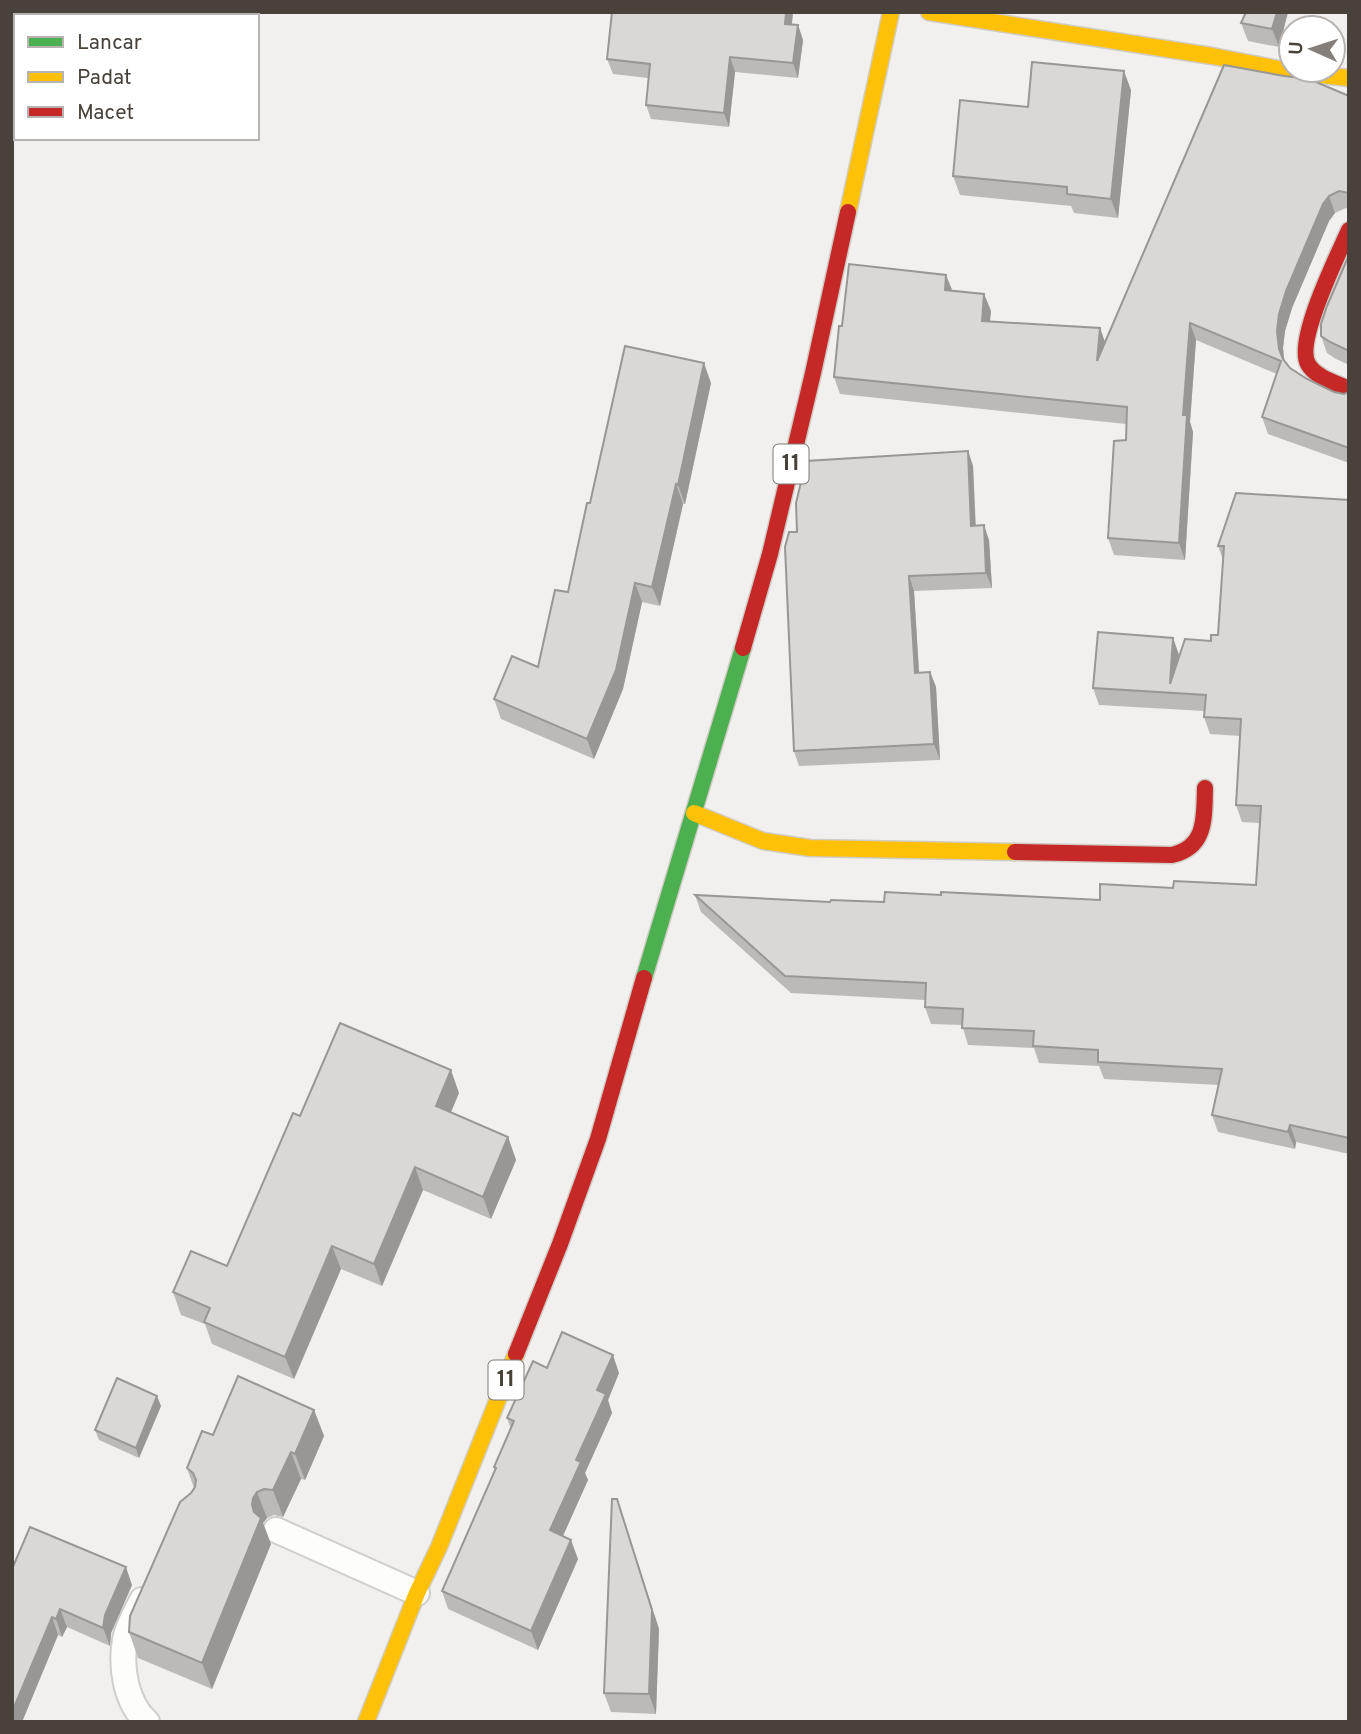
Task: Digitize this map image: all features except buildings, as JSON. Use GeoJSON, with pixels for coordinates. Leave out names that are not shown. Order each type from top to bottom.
{"type":"FeatureCollection","features":[{"type":"Feature","properties":{"kind":"main road","name":"11"},"geometry":{"type":"LineString","coordinates":[[366,1722],[560,1244],[598,1139],[770,554],[816,360],[891,12]]}},
{"type":"Feature","properties":{"kind":"main road"},"geometry":{"type":"LineString","coordinates":[[929,12],[1212,56],[1294,72],[1349,78]]}},
{"type":"Feature","properties":{"kind":"main road"},"geometry":{"type":"LineString","coordinates":[[1349,230],[1313,315],[1305,348],[1309,367],[1349,389]]}},
{"type":"Feature","properties":{"kind":"main road"},"geometry":{"type":"LineString","coordinates":[[694,813],[764,841],[810,848],[1172,855],[1188,849],[1200,834],[1205,788]]}},
{"type":"Feature","properties":{"kind":"lane"},"geometry":{"type":"LineString","coordinates":[[276,1530],[417,1592]]}},
{"type":"Feature","properties":{"kind":"lane"},"geometry":{"type":"LineString","coordinates":[[147,1722],[137,1712],[127,1689],[123,1664],[125,1639],[152,1577]]}},
{"type":"Feature","properties":{"kind":"traffic: fast"},"geometry":{"type":"LineString","coordinates":[[644,978],[743,648]]}},
{"type":"Feature","properties":{"kind":"traffic: slow"},"geometry":{"type":"LineString","coordinates":[[848,212],[891,12]]}},
{"type":"Feature","properties":{"kind":"traffic: slow"},"geometry":{"type":"LineString","coordinates":[[929,12],[1212,56],[1294,72],[1349,78]]}},
{"type":"Feature","properties":{"kind":"traffic: slow"},"geometry":{"type":"LineString","coordinates":[[694,813],[763,841],[810,848],[1015,852]]}},
{"type":"Feature","properties":{"kind":"traffic: slow"},"geometry":{"type":"LineString","coordinates":[[366,1722],[516,1354]]}},
{"type":"Feature","properties":{"kind":"traffic: jam"},"geometry":{"type":"LineString","coordinates":[[743,648],[770,554],[848,212]]}},
{"type":"Feature","properties":{"kind":"traffic: jam"},"geometry":{"type":"LineString","coordinates":[[1349,230],[1312,318],[1306,353],[1311,369],[1349,389]]}},
{"type":"Feature","properties":{"kind":"traffic: jam"},"geometry":{"type":"LineString","coordinates":[[1015,852],[1172,855],[1183,851],[1198,838],[1203,820],[1205,788]]}},
{"type":"Feature","properties":{"kind":"traffic: jam"},"geometry":{"type":"LineString","coordinates":[[516,1354],[598,1139],[644,978]]}}]}
